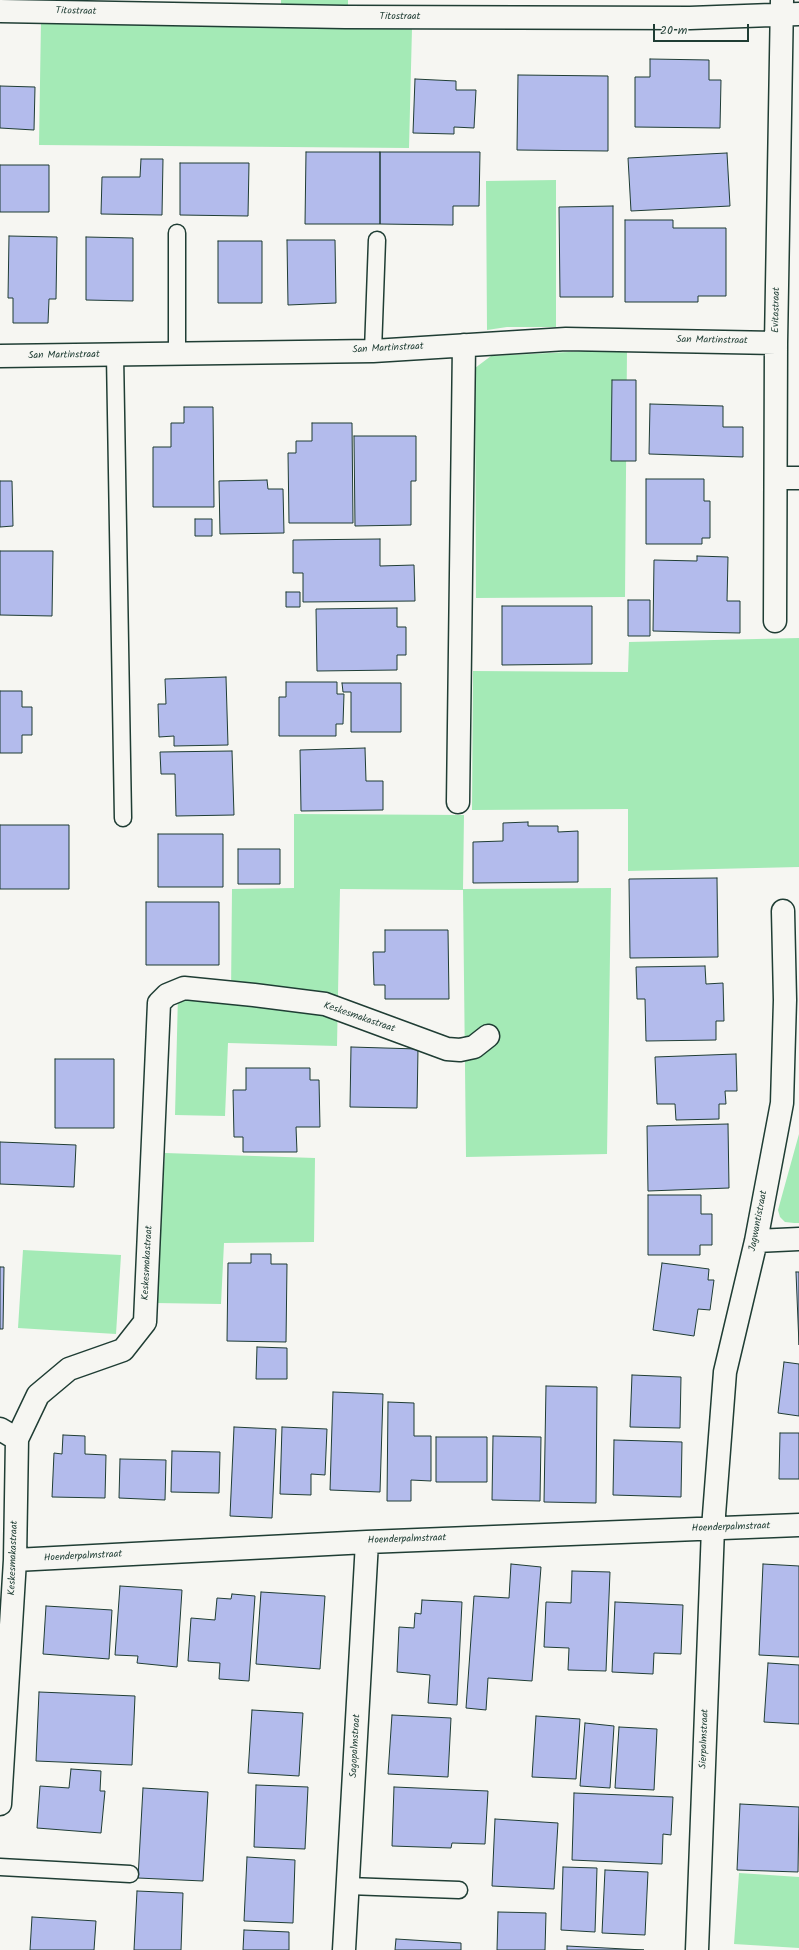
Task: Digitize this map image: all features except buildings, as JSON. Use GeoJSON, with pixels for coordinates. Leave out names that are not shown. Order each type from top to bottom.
{"type":"FeatureCollection","features":[{"type":"Feature","properties":{"kind":"street","name":"Titostraat"},"geometry":{"type":"LineString","coordinates":[[0,11],[361,17],[690,18],[787,9]]}},
{"type":"Feature","properties":{"kind":"street","name":"Evitastraat"},"geometry":{"type":"LineString","coordinates":[[775,621],[776,343],[787,9]]}},
{"type":"Feature","properties":{"kind":"street","name":"San Martinstraat"},"geometry":{"type":"LineString","coordinates":[[0,356],[373,351],[566,338],[776,343]]}},
{"type":"Feature","properties":{"kind":"street"},"geometry":{"type":"LineString","coordinates":[[458,802],[464,346]]}},
{"type":"Feature","properties":{"kind":"street"},"geometry":{"type":"LineString","coordinates":[[776,478],[799,478]]}},
{"type":"Feature","properties":{"kind":"street","name":"Jagwantistraat"},"geometry":{"type":"LineString","coordinates":[[713,1528],[725,1372],[756,1241],[782,1103],[792,1000],[783,911]]}},
{"type":"Feature","properties":{"kind":"street","name":"Keskesmakastraat"},"geometry":{"type":"LineString","coordinates":[[0,1804],[15,1560],[9,1434],[38,1395],[69,1369],[123,1350],[145,1322],[159,1003],[167,995],[184,988],[325,1004],[446,1049],[460,1050],[474,1047],[488,1036]]}},
{"type":"Feature","properties":{"kind":"street"},"geometry":{"type":"LineString","coordinates":[[756,1241],[799,1239]]}},
{"type":"Feature","properties":{"kind":"street","name":"Hoenderpalmstraat"},"geometry":{"type":"LineString","coordinates":[[15,1560],[367,1542],[799,1525]]}},
{"type":"Feature","properties":{"kind":"street","name":"Sierpalmstraat"},"geometry":{"type":"LineString","coordinates":[[697,1950],[713,1528]]}},
{"type":"Feature","properties":{"kind":"street","name":"Sagopalmstraat"},"geometry":{"type":"LineString","coordinates":[[344,1950],[367,1542]]}},
{"type":"Feature","properties":{"kind":"lane"},"geometry":{"type":"LineString","coordinates":[[177,233],[177,353]]}},
{"type":"Feature","properties":{"kind":"lane"},"geometry":{"type":"LineString","coordinates":[[373,351],[378,240]]}},
{"type":"Feature","properties":{"kind":"lane"},"geometry":{"type":"LineString","coordinates":[[115,355],[123,818]]}},
{"type":"Feature","properties":{"kind":"lane"},"geometry":{"type":"LineString","coordinates":[[0,1867],[130,1874]]}},
{"type":"Feature","properties":{"kind":"lane"},"geometry":{"type":"LineString","coordinates":[[348,1886],[459,1890]]}},
{"type":"Feature","properties":{"kind":"green space"},"geometry":{"type":"Polygon","coordinates":[[[281,0],[348,0],[348,9],[281,9],[281,0]]]}},
{"type":"Feature","properties":{"kind":"green space"},"geometry":{"type":"Polygon","coordinates":[[[41,20],[412,28],[409,148],[39,145],[41,20]]]}},
{"type":"Feature","properties":{"kind":"green space"},"geometry":{"type":"Polygon","coordinates":[[[556,180],[556,327],[507,327],[487,330],[486,181],[556,180]]]}},
{"type":"Feature","properties":{"kind":"green space"},"geometry":{"type":"Polygon","coordinates":[[[627,349],[625,597],[476,598],[475,368],[491,356],[627,349]]]}},
{"type":"Feature","properties":{"kind":"green space"},"geometry":{"type":"Polygon","coordinates":[[[799,638],[799,867],[628,871],[628,809],[472,810],[473,671],[628,672],[629,642],[799,638]]]}},
{"type":"Feature","properties":{"kind":"green space"},"geometry":{"type":"Polygon","coordinates":[[[294,814],[464,815],[463,889],[611,888],[607,1154],[466,1157],[463,890],[340,889],[337,1046],[228,1043],[225,1116],[175,1115],[178,994],[231,994],[232,889],[294,888],[294,814]]]}},
{"type":"Feature","properties":{"kind":"green space"},"geometry":{"type":"Polygon","coordinates":[[[799,1134],[799,1223],[794,1223],[785,1222],[780,1217],[778,1210],[799,1134]]]}},
{"type":"Feature","properties":{"kind":"green space"},"geometry":{"type":"Polygon","coordinates":[[[165,1153],[315,1158],[314,1242],[224,1243],[221,1304],[155,1303],[165,1153]]]}},
{"type":"Feature","properties":{"kind":"green space"},"geometry":{"type":"Polygon","coordinates":[[[23,1250],[121,1255],[116,1334],[18,1328],[23,1250]]]}},
{"type":"Feature","properties":{"kind":"green space"},"geometry":{"type":"Polygon","coordinates":[[[739,1873],[799,1877],[799,1948],[734,1944],[739,1873]]]}}]}
